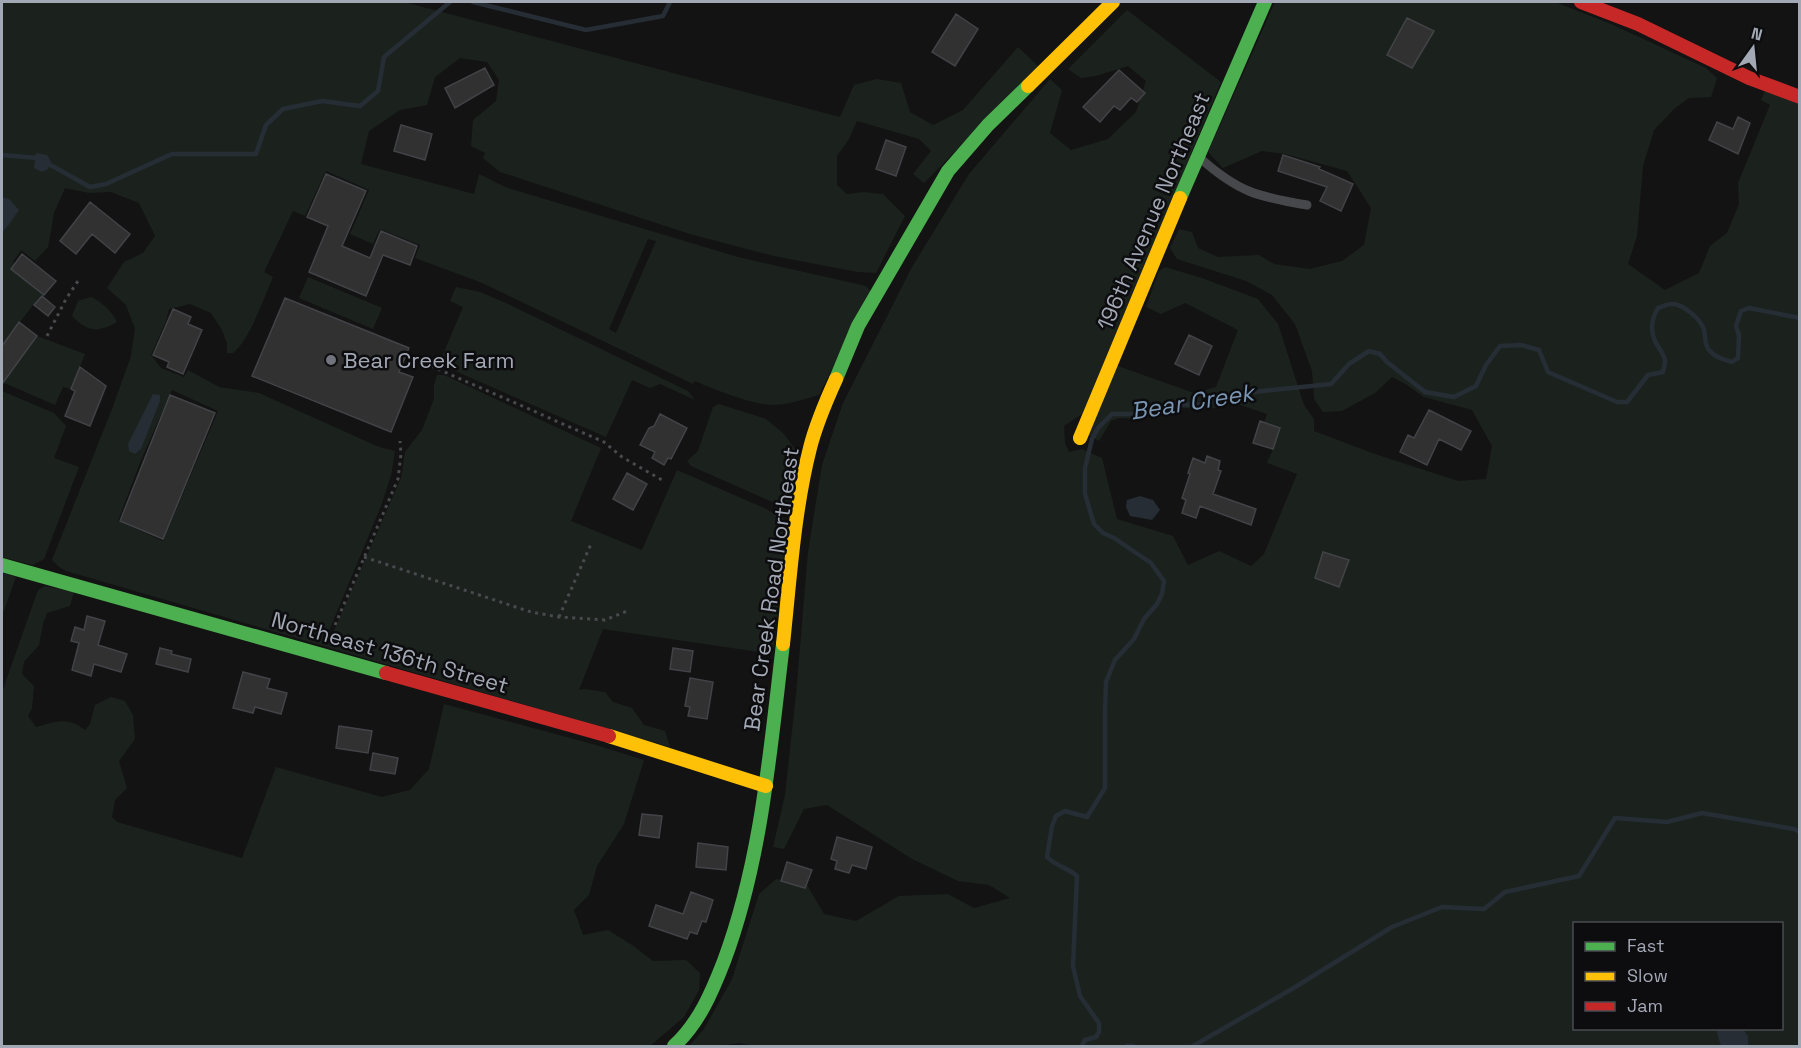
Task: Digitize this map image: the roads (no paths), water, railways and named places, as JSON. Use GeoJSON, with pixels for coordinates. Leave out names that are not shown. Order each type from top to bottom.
{"type":"FeatureCollection","features":[{"type":"Feature","properties":{"kind":"street","name":"Bear Creek Road Northeast"},"geometry":{"type":"LineString","coordinates":[[674,1047],[687,1034],[711,995],[734,934],[751,872],[766,786],[800,498],[818,421],[858,326],[948,171],[988,125],[1113,2]]}},
{"type":"Feature","properties":{"kind":"street","name":"196th Avenue Northeast"},"geometry":{"type":"LineString","coordinates":[[1080,438],[1265,2]]}},
{"type":"Feature","properties":{"kind":"street"},"geometry":{"type":"LineString","coordinates":[[1581,2],[1638,24],[1749,78],[1800,97]]}},
{"type":"Feature","properties":{"kind":"street","name":"Northeast 136th Street"},"geometry":{"type":"LineString","coordinates":[[2,565],[638,744],[766,786]]}},
{"type":"Feature","properties":{"kind":"lane"},"geometry":{"type":"LineString","coordinates":[[1198,156],[1222,178],[1237,187],[1256,195],[1307,205]]}},
{"type":"Feature","properties":{"kind":"waterway"},"geometry":{"type":"LineString","coordinates":[[2,155],[38,158],[90,187],[106,184],[172,154],[256,154],[266,125],[283,109],[322,101],[360,106],[378,91],[384,57],[450,2]]}},
{"type":"Feature","properties":{"kind":"waterway"},"geometry":{"type":"LineString","coordinates":[[473,2],[586,30],[663,16],[670,2]]}},
{"type":"Feature","properties":{"kind":"waterway","name":"Bear Creek"},"geometry":{"type":"LineString","coordinates":[[1082,1046],[1085,1040],[1096,1037],[1099,1032],[1099,1023],[1080,996],[1073,966],[1077,876],[1047,857],[1052,826],[1056,816],[1065,811],[1087,817],[1105,788],[1106,682],[1115,660],[1134,639],[1144,619],[1157,604],[1162,594],[1164,581],[1151,563],[1103,533],[1094,524],[1085,494],[1085,468],[1092,439],[1098,428],[1112,414],[1138,414],[1176,404],[1199,405],[1244,393],[1331,384],[1349,364],[1369,351],[1380,354],[1425,392],[1454,397],[1476,386],[1486,365],[1500,346],[1521,345],[1539,350],[1548,372],[1617,402],[1627,402],[1648,375],[1663,372],[1665,359],[1653,337],[1652,328],[1658,308],[1672,304],[1686,309],[1702,326],[1709,350],[1718,357],[1732,362],[1738,358],[1739,335],[1736,326],[1741,311],[1749,308],[1800,318]]}},
{"type":"Feature","properties":{"kind":"waterway"},"geometry":{"type":"LineString","coordinates":[[1193,1046],[1292,989],[1392,927],[1442,907],[1484,909],[1505,892],[1579,876],[1615,818],[1667,822],[1702,813],[1794,829],[1800,832]]}},
{"type":"Feature","properties":{"kind":"waterway"},"geometry":{"type":"LineString","coordinates":[[1127,1046],[1133,1046]]}},
{"type":"Feature","properties":{"kind":"place","name":"Bear Creek Farm"},"geometry":{"type":"Point","coordinates":[331,360]}}]}
